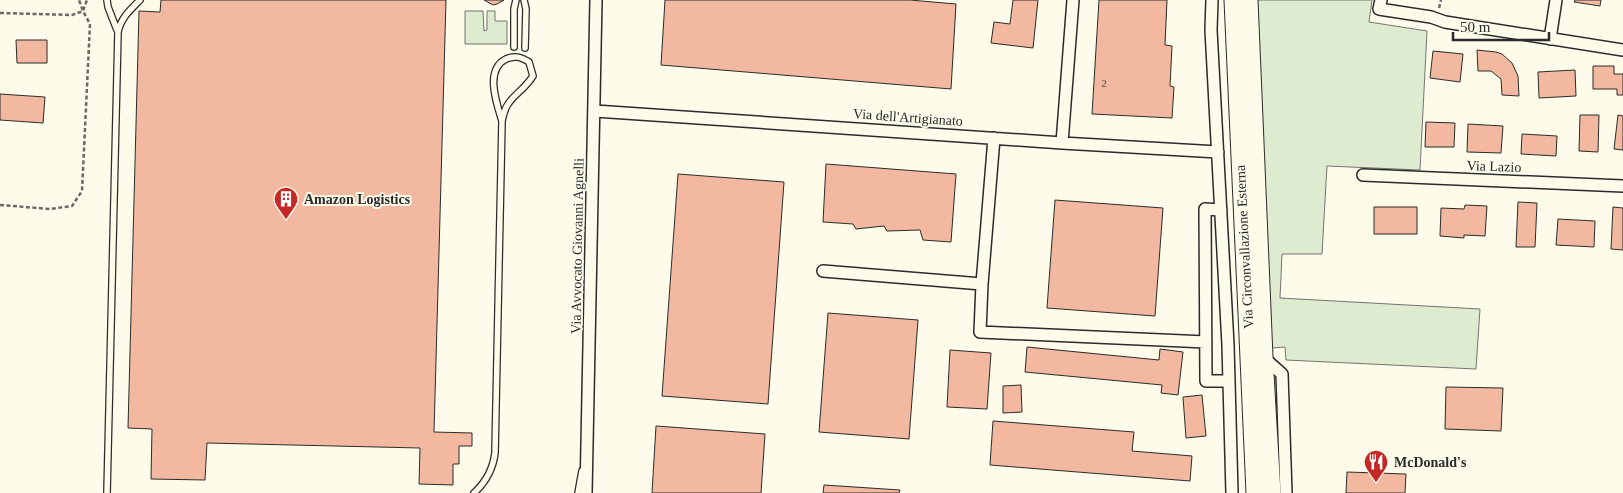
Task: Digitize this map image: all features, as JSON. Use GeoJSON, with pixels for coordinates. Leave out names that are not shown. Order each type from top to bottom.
{"type":"FeatureCollection","features":[{"type":"Feature","properties":{"kind":"main road","name":"Via Circonvallazione Esterna"},"geometry":{"type":"LineString","coordinates":[[1234,0],[1256,493]]}},
{"type":"Feature","properties":{"kind":"main road","name":"Via Circonvallazione Esterna"},"geometry":{"type":"LineString","coordinates":[[1248,0],[1263,357],[1271,493]]}},
{"type":"Feature","properties":{"kind":"street","name":"Via Avvocato Giovanni Agnelli"},"geometry":{"type":"LineString","coordinates":[[586,493],[596,0]]}},
{"type":"Feature","properties":{"kind":"street"},"geometry":{"type":"LineString","coordinates":[[1062,143],[1073,0]]}},
{"type":"Feature","properties":{"kind":"street","name":"Via Circonvallazione Esterna"},"geometry":{"type":"LineString","coordinates":[[1212,0],[1211,30],[1229,381],[1232,493]]}},
{"type":"Feature","properties":{"kind":"street"},"geometry":{"type":"LineString","coordinates":[[1380,0],[1379,9],[1431,17],[1445,22],[1623,50]]}},
{"type":"Feature","properties":{"kind":"street"},"geometry":{"type":"LineString","coordinates":[[1550,39],[1556,0]]}},
{"type":"Feature","properties":{"kind":"street","name":"Via dell'Artigianato"},"geometry":{"type":"LineString","coordinates":[[595,111],[1218,152]]}},
{"type":"Feature","properties":{"kind":"street"},"geometry":{"type":"LineString","coordinates":[[994,138],[980,332],[1206,342]]}},
{"type":"Feature","properties":{"kind":"street","name":"Via Lazio"},"geometry":{"type":"LineString","coordinates":[[1363,176],[1623,186]]}},
{"type":"Feature","properties":{"kind":"street","name":"Via Circonvallazione Esterna"},"geometry":{"type":"LineString","coordinates":[[1221,210],[1205,209],[1206,381],[1229,381]]}},
{"type":"Feature","properties":{"kind":"street"},"geometry":{"type":"LineString","coordinates":[[823,271],[982,284]]}},
{"type":"Feature","properties":{"kind":"street"},"geometry":{"type":"LineString","coordinates":[[1263,357],[1282,374],[1286,493]]}},
{"type":"Feature","properties":{"kind":"lane"},"geometry":{"type":"LineString","coordinates":[[107,0],[118,32]]}},
{"type":"Feature","properties":{"kind":"lane"},"geometry":{"type":"LineString","coordinates":[[107,493],[118,32],[120,22],[140,0]]}},
{"type":"Feature","properties":{"kind":"lane"},"geometry":{"type":"LineString","coordinates":[[514,47],[514,9],[516,0]]}},
{"type":"Feature","properties":{"kind":"lane"},"geometry":{"type":"LineString","coordinates":[[524,0],[526,9],[524,48]]}},
{"type":"Feature","properties":{"kind":"lane"},"geometry":{"type":"LineString","coordinates":[[474,493],[483,484],[490,472],[495,453],[502,121],[509,100],[527,85],[533,76],[529,62],[522,58],[507,59],[500,64],[496,71],[494,79],[496,100],[502,121]]}},
{"type":"Feature","properties":{"kind":"lane"},"geometry":{"type":"LineString","coordinates":[[578,493],[588,437]]}},
{"type":"Feature","properties":{"kind":"path"},"geometry":{"type":"LineString","coordinates":[[0,205],[50,209],[72,206],[82,191],[90,24],[80,0]]}},
{"type":"Feature","properties":{"kind":"path"},"geometry":{"type":"LineString","coordinates":[[83,11],[87,0]]}},
{"type":"Feature","properties":{"kind":"path"},"geometry":{"type":"LineString","coordinates":[[0,13],[72,15],[83,11]]}},
{"type":"Feature","properties":{"kind":"green space"},"geometry":{"type":"Polygon","coordinates":[[[1254,0],[1372,0],[1369,22],[1427,31],[1420,170],[1327,166],[1322,254],[1282,254],[1280,298],[1480,309],[1476,369],[1286,360],[1285,347],[1271,348],[1254,0]]]}},
{"type":"Feature","properties":{"kind":"green space"},"geometry":{"type":"Polygon","coordinates":[[[465,11],[483,11],[484,31],[487,30],[487,11],[495,11],[495,21],[507,21],[507,44],[465,44],[465,11]]]}},
{"type":"Feature","properties":{"kind":"building","name":"Amazon Logistics"},"geometry":{"type":"Polygon","coordinates":[[[161,0],[446,0],[434,432],[472,433],[472,446],[459,446],[459,464],[453,464],[453,485],[419,484],[420,448],[207,443],[205,480],[151,479],[152,429],[128,428],[139,11],[160,12],[161,0]]]}},
{"type":"Feature","properties":{"kind":"building"},"geometry":{"type":"Polygon","coordinates":[[[484,0],[504,0],[493,5],[484,0]]]}},
{"type":"Feature","properties":{"kind":"building"},"geometry":{"type":"Polygon","coordinates":[[[665,0],[910,0],[956,4],[951,89],[661,65],[665,0]]]}},
{"type":"Feature","properties":{"kind":"building"},"geometry":{"type":"Polygon","coordinates":[[[1013,0],[1038,0],[1033,48],[991,43],[994,22],[1010,24],[1013,0]]]}},
{"type":"Feature","properties":{"kind":"building"},"geometry":{"type":"Polygon","coordinates":[[[1099,0],[1167,0],[1165,45],[1172,46],[1170,86],[1174,87],[1172,118],[1092,114],[1099,0]]]}},
{"type":"Feature","properties":{"kind":"building"},"geometry":{"type":"Polygon","coordinates":[[[1575,0],[1601,0],[1600,6],[1574,2],[1575,0]]]}},
{"type":"Feature","properties":{"kind":"building"},"geometry":{"type":"Polygon","coordinates":[[[16,40],[47,40],[47,63],[17,63],[16,40]]]}},
{"type":"Feature","properties":{"kind":"building"},"geometry":{"type":"Polygon","coordinates":[[[1477,50],[1502,54],[1512,63],[1518,76],[1519,96],[1502,95],[1501,79],[1491,71],[1478,71],[1477,50]]]}},
{"type":"Feature","properties":{"kind":"building"},"geometry":{"type":"Polygon","coordinates":[[[1433,51],[1463,54],[1460,82],[1430,78],[1433,51]]]}},
{"type":"Feature","properties":{"kind":"building"},"geometry":{"type":"Polygon","coordinates":[[[1593,66],[1614,66],[1614,74],[1623,74],[1623,95],[1617,95],[1617,89],[1593,89],[1593,66]]]}},
{"type":"Feature","properties":{"kind":"building"},"geometry":{"type":"Polygon","coordinates":[[[1575,70],[1576,96],[1539,98],[1538,72],[1575,70]]]}},
{"type":"Feature","properties":{"kind":"building"},"geometry":{"type":"Polygon","coordinates":[[[0,94],[45,97],[43,123],[0,120],[0,94]]]}},
{"type":"Feature","properties":{"kind":"building"},"geometry":{"type":"Polygon","coordinates":[[[1580,115],[1599,115],[1598,152],[1579,151],[1580,115]]]}},
{"type":"Feature","properties":{"kind":"building"},"geometry":{"type":"Polygon","coordinates":[[[1618,115],[1623,116],[1623,150],[1614,149],[1618,115]]]}},
{"type":"Feature","properties":{"kind":"building"},"geometry":{"type":"Polygon","coordinates":[[[1426,122],[1455,123],[1454,147],[1425,147],[1426,122]]]}},
{"type":"Feature","properties":{"kind":"building"},"geometry":{"type":"Polygon","coordinates":[[[1468,124],[1503,126],[1501,153],[1467,152],[1468,124]]]}},
{"type":"Feature","properties":{"kind":"building"},"geometry":{"type":"Polygon","coordinates":[[[1522,134],[1557,136],[1556,156],[1521,154],[1522,134]]]}},
{"type":"Feature","properties":{"kind":"building"},"geometry":{"type":"Polygon","coordinates":[[[826,164],[956,174],[951,242],[923,240],[920,230],[887,231],[884,226],[856,229],[853,224],[823,222],[826,164]]]}},
{"type":"Feature","properties":{"kind":"building"},"geometry":{"type":"Polygon","coordinates":[[[678,174],[784,182],[768,404],[662,396],[678,174]]]}},
{"type":"Feature","properties":{"kind":"building"},"geometry":{"type":"Polygon","coordinates":[[[1055,200],[1163,208],[1155,316],[1047,308],[1055,200]]]}},
{"type":"Feature","properties":{"kind":"building"},"geometry":{"type":"Polygon","coordinates":[[[1518,202],[1537,203],[1535,247],[1516,247],[1518,202]]]}},
{"type":"Feature","properties":{"kind":"building"},"geometry":{"type":"Polygon","coordinates":[[[1465,205],[1487,206],[1485,236],[1464,235],[1464,238],[1440,236],[1441,208],[1464,209],[1465,205]]]}},
{"type":"Feature","properties":{"kind":"building"},"geometry":{"type":"Polygon","coordinates":[[[1374,207],[1417,207],[1417,234],[1374,234],[1374,207]]]}},
{"type":"Feature","properties":{"kind":"building"},"geometry":{"type":"Polygon","coordinates":[[[1613,207],[1623,208],[1623,250],[1611,249],[1613,207]]]}},
{"type":"Feature","properties":{"kind":"building"},"geometry":{"type":"Polygon","coordinates":[[[1558,219],[1595,221],[1594,247],[1556,245],[1558,219]]]}},
{"type":"Feature","properties":{"kind":"building"},"geometry":{"type":"Polygon","coordinates":[[[828,313],[918,320],[909,439],[819,432],[828,313]]]}},
{"type":"Feature","properties":{"kind":"building"},"geometry":{"type":"Polygon","coordinates":[[[1027,347],[1159,360],[1160,349],[1183,352],[1178,395],[1161,393],[1162,385],[1025,372],[1027,347]]]}},
{"type":"Feature","properties":{"kind":"building"},"geometry":{"type":"Polygon","coordinates":[[[950,350],[991,353],[987,409],[947,407],[950,350]]]}},
{"type":"Feature","properties":{"kind":"building"},"geometry":{"type":"Polygon","coordinates":[[[1021,385],[1022,412],[1003,413],[1003,386],[1021,385]]]}},
{"type":"Feature","properties":{"kind":"building"},"geometry":{"type":"Polygon","coordinates":[[[1446,387],[1503,388],[1501,431],[1445,429],[1446,387]]]}},
{"type":"Feature","properties":{"kind":"building"},"geometry":{"type":"Polygon","coordinates":[[[1202,395],[1206,436],[1186,438],[1183,397],[1202,395]]]}},
{"type":"Feature","properties":{"kind":"building"},"geometry":{"type":"Polygon","coordinates":[[[993,421],[1134,432],[1132,451],[1192,456],[1190,481],[990,465],[993,421]]]}},
{"type":"Feature","properties":{"kind":"building"},"geometry":{"type":"Polygon","coordinates":[[[656,426],[765,434],[761,493],[652,493],[656,426]]]}},
{"type":"Feature","properties":{"kind":"building","name":"McDonald's"},"geometry":{"type":"Polygon","coordinates":[[[1347,472],[1406,474],[1405,493],[1346,493],[1347,472]]]}},
{"type":"Feature","properties":{"kind":"building"},"geometry":{"type":"Polygon","coordinates":[[[824,485],[900,490],[899,493],[823,493],[824,485]]]}},
{"type":"Feature","properties":{"kind":"place","name":"Amazon Logistics"},"geometry":{"type":"Point","coordinates":[286,220]}},
{"type":"Feature","properties":{"kind":"place","name":"McDonald's"},"geometry":{"type":"Point","coordinates":[1376,483]}}]}
